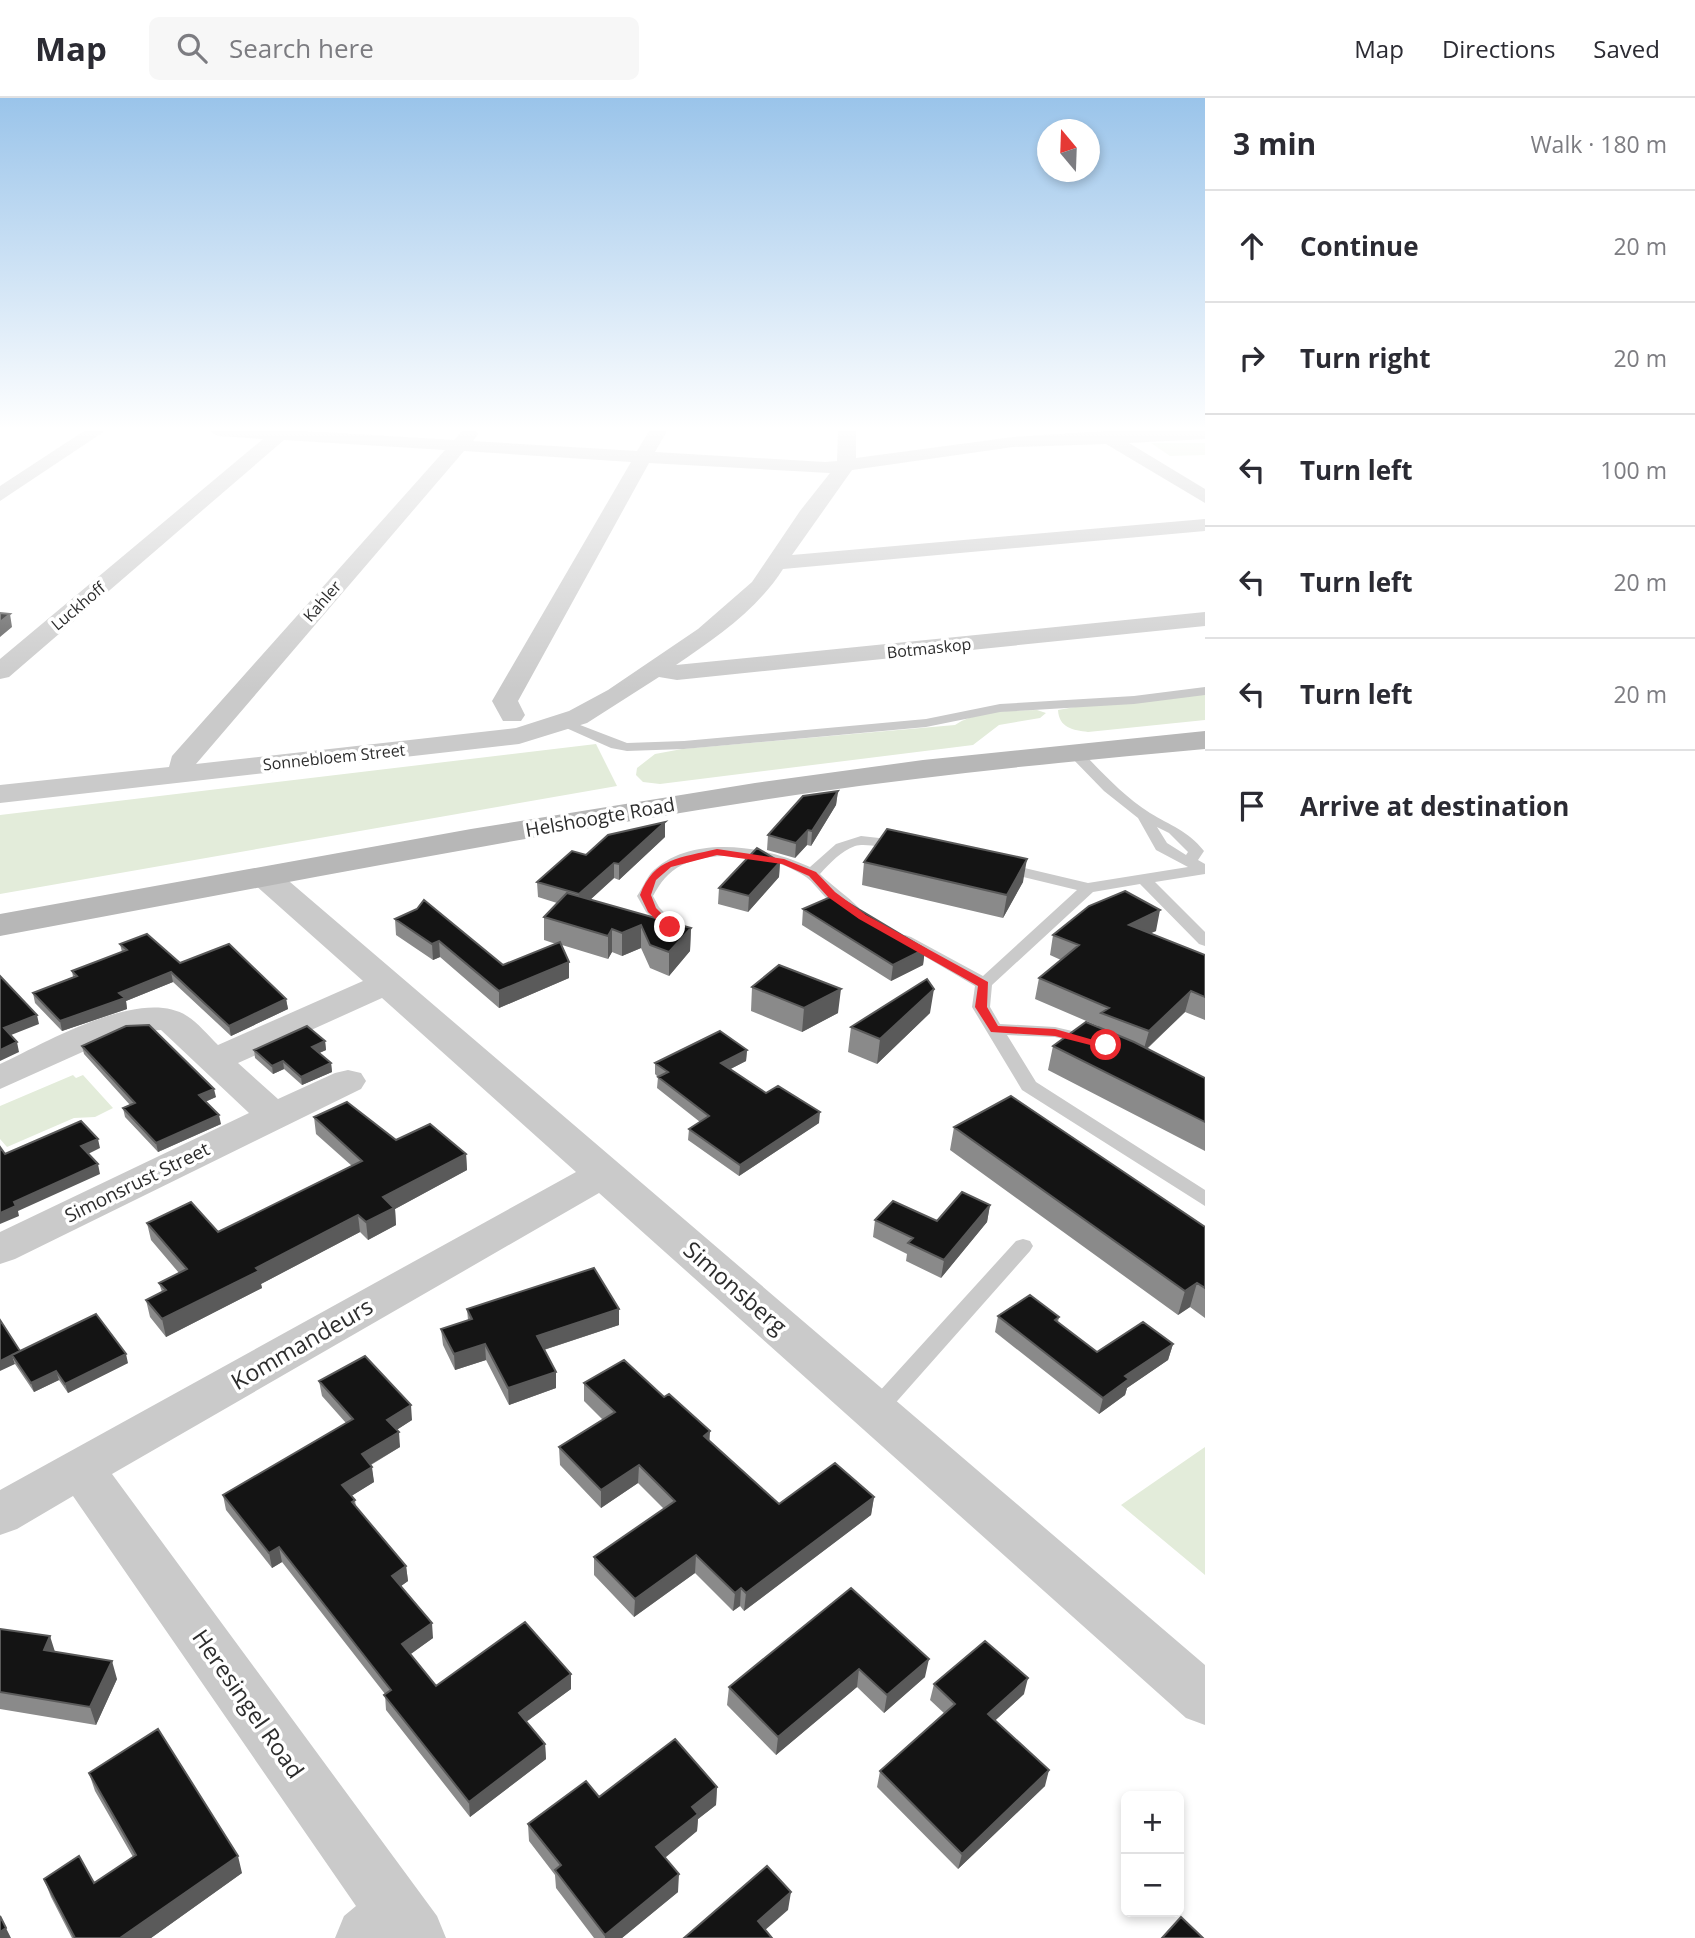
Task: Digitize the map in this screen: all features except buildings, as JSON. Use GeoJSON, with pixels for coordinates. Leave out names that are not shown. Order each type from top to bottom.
{"type":"FeatureCollection","features":[{"type":"Feature","properties":{"kind":"main road","name":"Helshoogte Road"},"geometry":{"type":"LineString","coordinates":[[0,925],[757,791],[1074,752],[1205,740]]}},
{"type":"Feature","properties":{"kind":"street","name":"Luckhoff"},"geometry":{"type":"LineString","coordinates":[[0,672],[183,517]]}},
{"type":"Feature","properties":{"kind":"street","name":"Kahler"},"geometry":{"type":"LineString","coordinates":[[183,774],[182,762],[397,517]]}},
{"type":"Feature","properties":{"kind":"street"},"geometry":{"type":"LineString","coordinates":[[512,715],[505,701],[608,517]]}},
{"type":"Feature","properties":{"kind":"street","name":"Sonnebloem Street"},"geometry":{"type":"LineString","coordinates":[[0,794],[519,736],[562,723],[617,695],[739,608],[760,587],[806,517]]}},
{"type":"Feature","properties":{"kind":"street"},"geometry":{"type":"LineString","coordinates":[[777,563],[1205,525]]}},
{"type":"Feature","properties":{"kind":"street","name":"Botmaskop"},"geometry":{"type":"LineString","coordinates":[[653,669],[677,673],[1205,619]]}},
{"type":"Feature","properties":{"kind":"street","name":"Simonsberg"},"geometry":{"type":"LineString","coordinates":[[265,877],[1205,1700]]}},
{"type":"Feature","properties":{"kind":"street"},"geometry":{"type":"LineString","coordinates":[[216,1059],[388,983]]}},
{"type":"Feature","properties":{"kind":"street"},"geometry":{"type":"LineString","coordinates":[[0,1078],[134,1018],[155,1017],[173,1022],[216,1059],[274,1116]]}},
{"type":"Feature","properties":{"kind":"street","name":"Simonsrust Street"},"geometry":{"type":"LineString","coordinates":[[0,1249],[348,1081]]}},
{"type":"Feature","properties":{"kind":"street","name":"Kommandeurs"},"geometry":{"type":"LineString","coordinates":[[0,1514],[604,1174]]}},
{"type":"Feature","properties":{"kind":"street","name":"Heresingel Road"},"geometry":{"type":"LineString","coordinates":[[81,1469],[393,1930]]}},
{"type":"Feature","properties":{"kind":"lane"},"geometry":{"type":"LineString","coordinates":[[562,723],[595,734],[611,744],[627,747],[684,745],[926,723],[1000,708],[1134,700],[1205,691]]}},
{"type":"Feature","properties":{"kind":"lane"},"geometry":{"type":"LineString","coordinates":[[1074,752],[1109,788],[1144,816],[1151,834],[1171,854],[1199,866]]}},
{"type":"Feature","properties":{"kind":"lane"},"geometry":{"type":"LineString","coordinates":[[812,874],[826,855],[851,842],[888,841],[915,847]]}},
{"type":"Feature","properties":{"kind":"lane"},"geometry":{"type":"LineString","coordinates":[[670,927],[652,909],[645,895],[651,879],[668,864],[699,855],[736,853],[784,862],[812,874],[831,895],[862,917]]}},
{"type":"Feature","properties":{"kind":"lane"},"geometry":{"type":"LineString","coordinates":[[982,863],[1088,888],[1199,866]]}},
{"type":"Feature","properties":{"kind":"lane"},"geometry":{"type":"LineString","coordinates":[[1144,879],[1205,941]]}},
{"type":"Feature","properties":{"kind":"lane"},"geometry":{"type":"LineString","coordinates":[[1088,888],[984,984],[981,1007],[1029,1086],[1205,1199]]}},
{"type":"Feature","properties":{"kind":"lane"},"geometry":{"type":"LineString","coordinates":[[0,934],[45,916]]}},
{"type":"Feature","properties":{"kind":"lane"},"geometry":{"type":"LineString","coordinates":[[885,929],[984,984]]}},
{"type":"Feature","properties":{"kind":"lane"},"geometry":{"type":"LineString","coordinates":[[995,1029],[1055,1032],[1106,1045]]}},
{"type":"Feature","properties":{"kind":"lane"},"geometry":{"type":"LineString","coordinates":[[875,1410],[1023,1246]]}},
{"type":"Feature","properties":{"kind":"green space"},"geometry":{"type":"Polygon","coordinates":[[[1205,693],[1205,720],[1088,732],[1072,729],[1064,724],[1058,710],[1075,707],[1205,693]]]}},
{"type":"Feature","properties":{"kind":"green space"},"geometry":{"type":"Polygon","coordinates":[[[1037,710],[1046,713],[1040,718],[999,725],[973,745],[660,784],[643,782],[636,775],[637,768],[655,754],[682,749],[955,725],[973,716],[1037,710]]]}},
{"type":"Feature","properties":{"kind":"green space"},"geometry":{"type":"Polygon","coordinates":[[[596,744],[617,786],[0,894],[0,815],[596,744]]]}},
{"type":"Feature","properties":{"kind":"green space"},"geometry":{"type":"Polygon","coordinates":[[[73,1075],[76,1078],[83,1075],[113,1108],[95,1117],[74,1118],[7,1147],[0,1139],[0,1106],[73,1075]]]}},
{"type":"Feature","properties":{"kind":"green space"},"geometry":{"type":"Polygon","coordinates":[[[1205,1447],[1205,1575],[1121,1505],[1205,1447]]]}},
{"type":"Feature","properties":{"kind":"route"},"geometry":{"type":"LineString","coordinates":[[670,927],[652,909],[645,895],[651,879],[668,864],[717,852],[784,862],[812,874],[831,895],[862,917],[984,984],[981,1007],[995,1029],[1055,1032],[1106,1045]]}}]}
